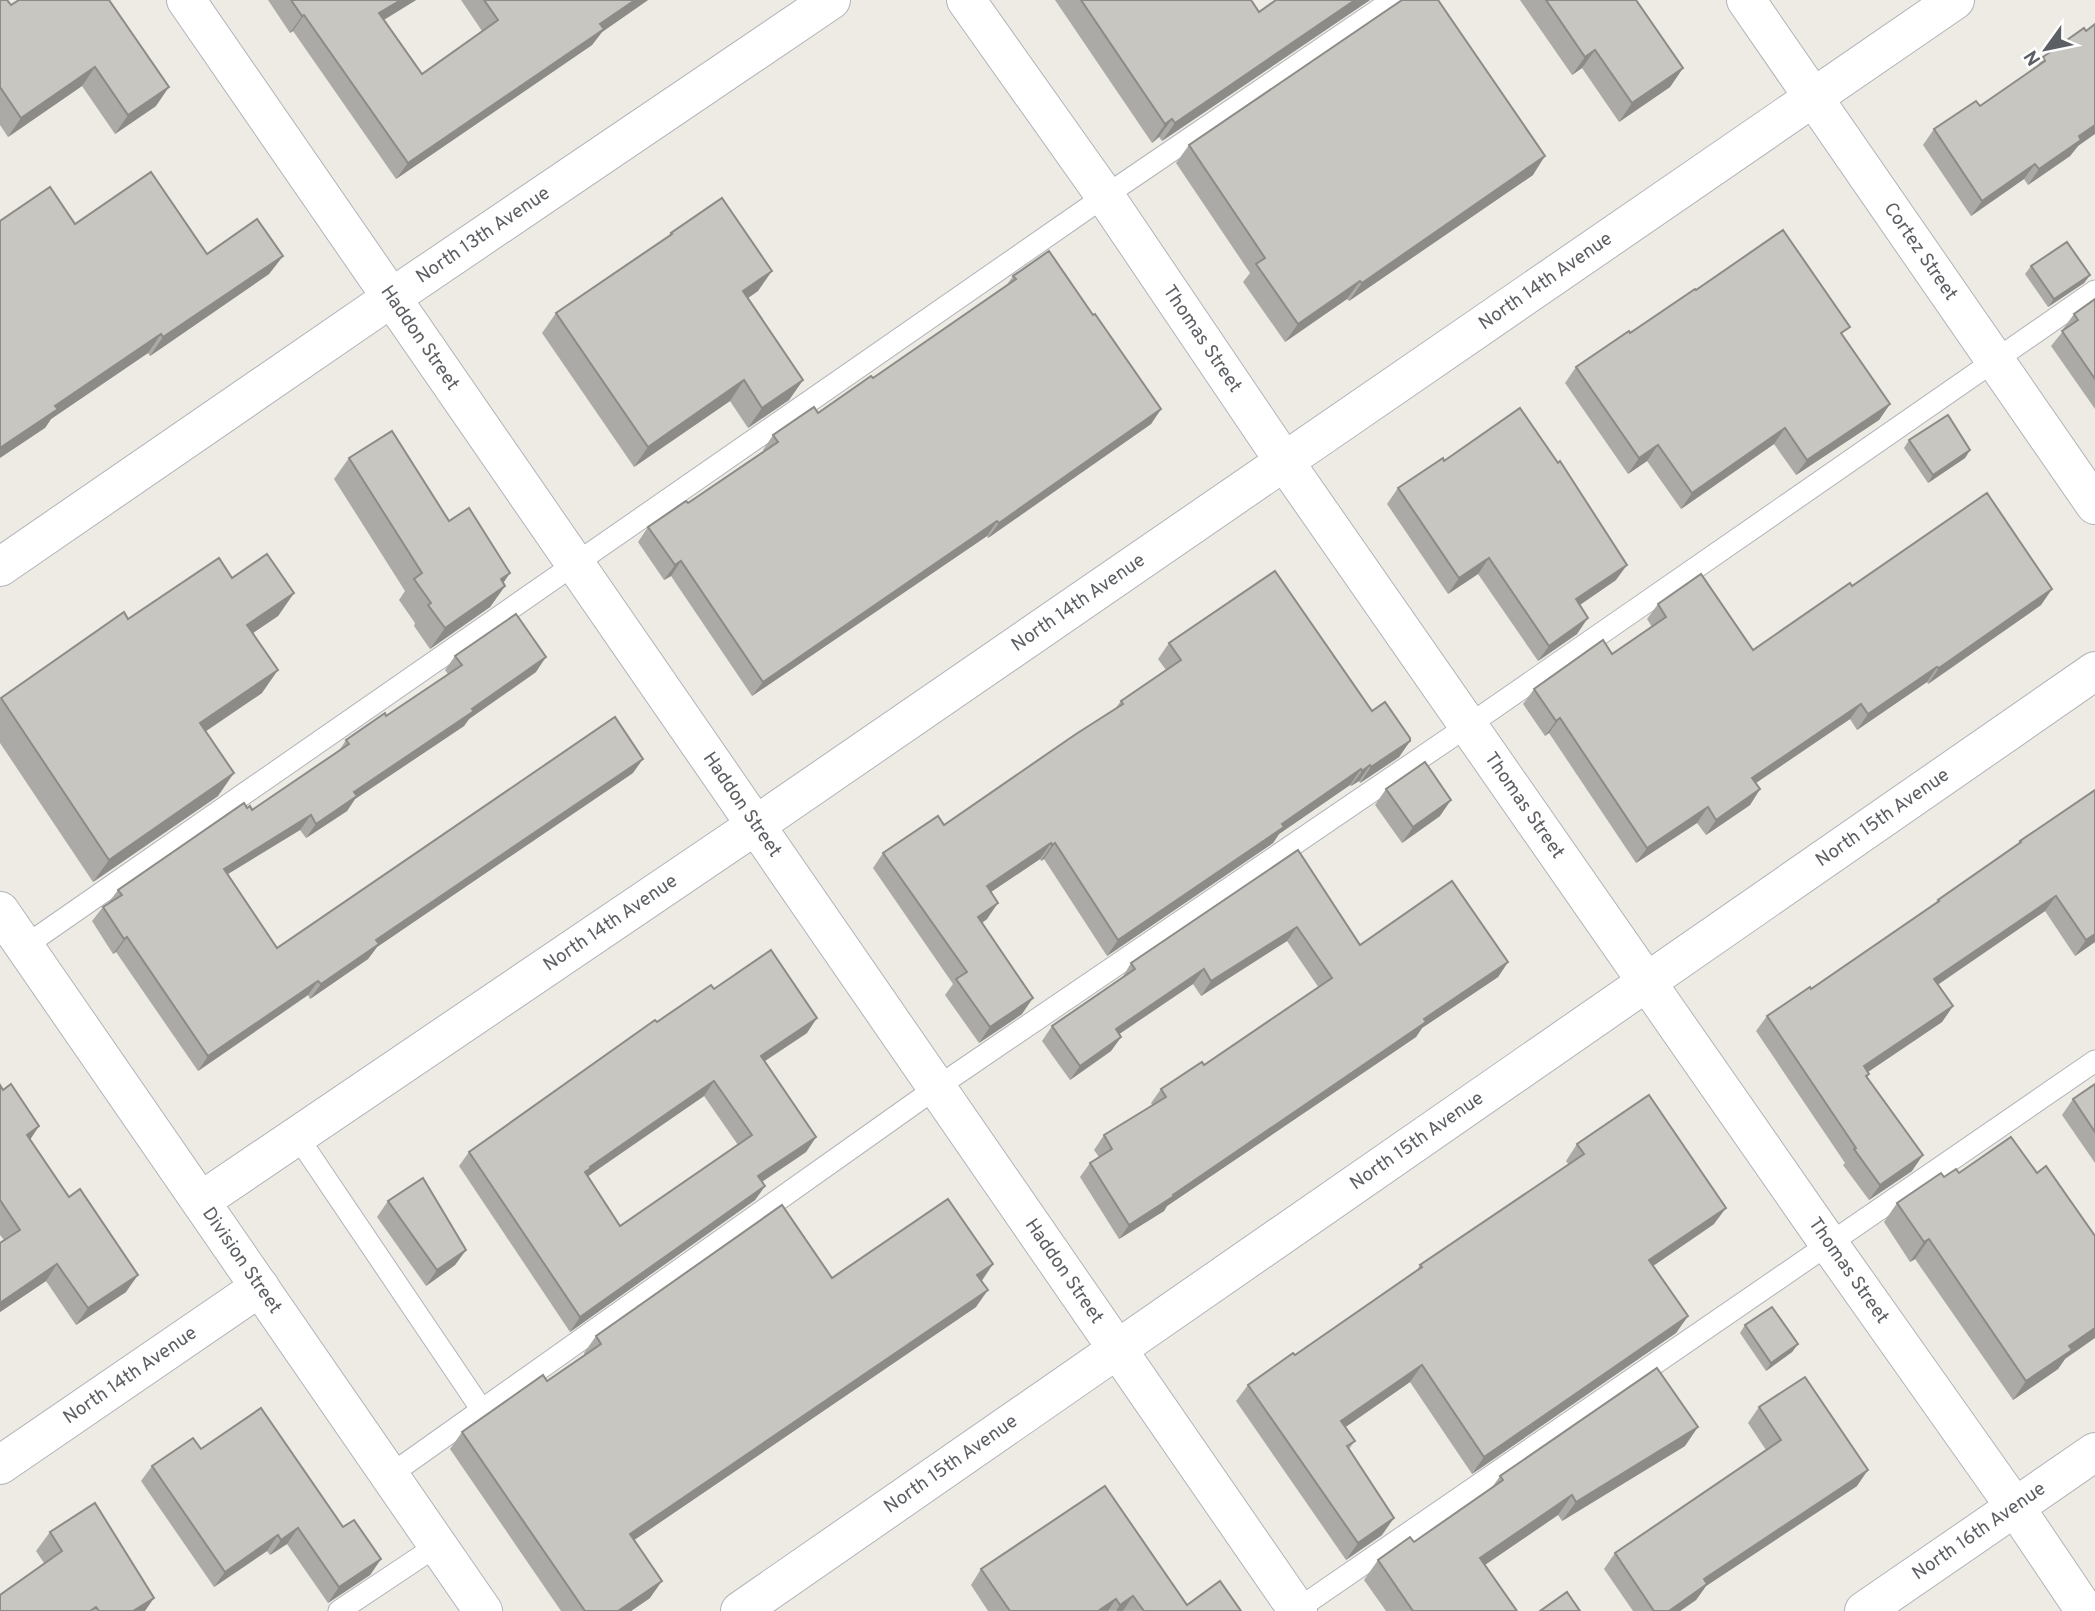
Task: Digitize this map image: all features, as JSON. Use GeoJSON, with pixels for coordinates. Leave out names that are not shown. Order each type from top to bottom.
{"type":"FeatureCollection","features":[{"type":"Feature","properties":{"kind":"street","name":"Haddon Street"},"geometry":{"type":"LineString","coordinates":[[186,0],[1297,1611]]}},
{"type":"Feature","properties":{"kind":"street","name":"North 13th Avenue"},"geometry":{"type":"LineString","coordinates":[[0,567],[831,0]]}},
{"type":"Feature","properties":{"kind":"street","name":"Thomas Street"},"geometry":{"type":"LineString","coordinates":[[966,0],[1105,196],[1284,461],[2085,1611]]}},
{"type":"Feature","properties":{"kind":"street","name":"Cortez Street"},"geometry":{"type":"LineString","coordinates":[[1746,0],[2095,505]]}},
{"type":"Feature","properties":{"kind":"street","name":"North 14th Avenue"},"geometry":{"type":"LineString","coordinates":[[201,1201],[756,825],[1955,0]]}},
{"type":"Feature","properties":{"kind":"street","name":"North 15th Avenue"},"geometry":{"type":"LineString","coordinates":[[740,1611],[2095,671]]}},
{"type":"Feature","properties":{"kind":"street","name":"Division Street"},"geometry":{"type":"LineString","coordinates":[[0,911],[483,1611]]}},
{"type":"Feature","properties":{"kind":"street","name":"North 14th Avenue"},"geometry":{"type":"LineString","coordinates":[[0,1465],[260,1287]]}},
{"type":"Feature","properties":{"kind":"street","name":"North 16th Avenue"},"geometry":{"type":"LineString","coordinates":[[1864,1611],[2095,1452]]}},
{"type":"Feature","properties":{"kind":"lane"},"geometry":{"type":"LineString","coordinates":[[24,946],[1105,196],[1393,0]]}},
{"type":"Feature","properties":{"kind":"lane"},"geometry":{"type":"LineString","coordinates":[[390,1475],[936,1088],[2095,291]]}},
{"type":"Feature","properties":{"kind":"lane"},"geometry":{"type":"LineString","coordinates":[[1297,1611],[2095,1062]]}},
{"type":"Feature","properties":{"kind":"lane"},"geometry":{"type":"LineString","coordinates":[[297,1136],[482,1410]]}},
{"type":"Feature","properties":{"kind":"lane"},"geometry":{"type":"LineString","coordinates":[[340,1611],[438,1545]]}},
{"type":"Feature","properties":{"kind":"building"},"geometry":{"type":"Polygon","coordinates":[[[0,0],[7,0],[11,5],[19,0],[109,0],[169,87],[128,115],[95,67],[21,118],[0,87],[0,0]]]}},
{"type":"Feature","properties":{"kind":"building"},"geometry":{"type":"Polygon","coordinates":[[[291,0],[401,0],[379,13],[422,74],[498,20],[484,0],[635,0],[600,24],[604,29],[408,163],[291,0]]]}},
{"type":"Feature","properties":{"kind":"building"},"geometry":{"type":"Polygon","coordinates":[[[1081,0],[1251,0],[1259,12],[1276,0],[1355,0],[1175,123],[1172,119],[1165,124],[1081,0]]]}},
{"type":"Feature","properties":{"kind":"building"},"geometry":{"type":"Polygon","coordinates":[[[1402,0],[1438,0],[1545,156],[1298,324],[1256,264],[1265,258],[1189,145],[1402,0]]]}},
{"type":"Feature","properties":{"kind":"building"},"geometry":{"type":"Polygon","coordinates":[[[1546,0],[1636,0],[1683,68],[1632,103],[1595,50],[1585,57],[1546,0]]]}},
{"type":"Feature","properties":{"kind":"building"},"geometry":{"type":"Polygon","coordinates":[[[2095,24],[2095,125],[2079,136],[2081,140],[2039,169],[2035,164],[1982,201],[1934,129],[1976,101],[1980,106],[2045,61],[2043,57],[2084,28],[2086,31],[2095,24]]]}},
{"type":"Feature","properties":{"kind":"building"},"geometry":{"type":"Polygon","coordinates":[[[151,172],[207,254],[257,219],[283,256],[163,337],[161,334],[55,406],[58,409],[0,448],[0,221],[50,187],[75,224],[151,172]]]}},
{"type":"Feature","properties":{"kind":"building"},"geometry":{"type":"Polygon","coordinates":[[[722,198],[772,271],[743,291],[803,380],[762,408],[744,380],[648,447],[556,313],[722,198]]]}},
{"type":"Feature","properties":{"kind":"building"},"geometry":{"type":"Polygon","coordinates":[[[1783,230],[1850,327],[1841,333],[1890,404],[1807,460],[1785,428],[1692,493],[1658,445],[1639,458],[1576,367],[1783,230]]]}},
{"type":"Feature","properties":{"kind":"building"},"geometry":{"type":"Polygon","coordinates":[[[2067,242],[2090,275],[2054,299],[2031,266],[2067,242]]]}},
{"type":"Feature","properties":{"kind":"building"},"geometry":{"type":"Polygon","coordinates":[[[1049,251],[1161,409],[999,523],[997,521],[763,682],[681,561],[675,565],[648,527],[778,442],[773,435],[814,407],[818,413],[871,376],[873,378],[1016,279],[1013,276],[1049,251]]]}},
{"type":"Feature","properties":{"kind":"building"},"geometry":{"type":"Polygon","coordinates":[[[2095,299],[2095,379],[2062,331],[2078,320],[2074,314],[2095,299]]]}},
{"type":"Feature","properties":{"kind":"building"},"geometry":{"type":"Polygon","coordinates":[[[1520,408],[1558,463],[1560,461],[1627,565],[1576,599],[1588,618],[1549,646],[1489,558],[1459,578],[1398,488],[1443,458],[1444,461],[1520,408]]]}},
{"type":"Feature","properties":{"kind":"building"},"geometry":{"type":"Polygon","coordinates":[[[1948,415],[1970,450],[1933,475],[1909,440],[1948,415]]]}},
{"type":"Feature","properties":{"kind":"building"},"geometry":{"type":"Polygon","coordinates":[[[392,431],[449,521],[469,508],[510,573],[501,579],[505,586],[445,628],[414,579],[422,573],[349,458],[392,431]]]}},
{"type":"Feature","properties":{"kind":"building"},"geometry":{"type":"Polygon","coordinates":[[[1987,493],[2052,589],[1868,714],[1861,704],[1752,778],[1760,789],[1716,820],[1708,807],[1647,848],[1560,718],[1556,721],[1534,689],[1603,640],[1612,654],[1666,617],[1658,604],[1701,574],[1753,650],[1987,493]]]}},
{"type":"Feature","properties":{"kind":"building"},"geometry":{"type":"Polygon","coordinates":[[[267,554],[294,593],[247,625],[278,670],[200,723],[234,773],[109,860],[1,698],[124,612],[128,619],[219,558],[232,578],[267,554]]]}},
{"type":"Feature","properties":{"kind":"building"},"geometry":{"type":"Polygon","coordinates":[[[1275,571],[1372,711],[1385,702],[1410,741],[1371,767],[1370,765],[1362,771],[1361,769],[1282,824],[1284,827],[1118,940],[1055,843],[1051,843],[987,886],[998,903],[978,917],[1033,998],[990,1027],[956,979],[967,972],[883,853],[938,816],[944,825],[1123,704],[1121,701],[1181,660],[1169,643],[1275,571]]]}},
{"type":"Feature","properties":{"kind":"building"},"geometry":{"type":"Polygon","coordinates":[[[516,614],[546,657],[472,709],[474,711],[354,792],[357,796],[316,824],[311,815],[224,869],[277,948],[615,717],[643,759],[376,940],[379,944],[321,984],[318,981],[208,1056],[127,937],[124,939],[103,907],[122,895],[118,890],[244,803],[252,810],[349,744],[346,740],[385,713],[386,716],[462,665],[455,656],[516,614]]]}},
{"type":"Feature","properties":{"kind":"building"},"geometry":{"type":"Polygon","coordinates":[[[1425,762],[1451,800],[1413,827],[1386,789],[1425,762]]]}},
{"type":"Feature","properties":{"kind":"building"},"geometry":{"type":"Polygon","coordinates":[[[2095,790],[2095,934],[2086,940],[2056,896],[1934,979],[1953,1006],[1864,1066],[1869,1074],[1866,1076],[1923,1155],[1880,1185],[1767,1016],[1939,901],[2095,790]]]}},
{"type":"Feature","properties":{"kind":"building"},"geometry":{"type":"Polygon","coordinates":[[[1298,850],[1360,945],[1452,881],[1508,962],[1424,1019],[1426,1022],[1129,1225],[1090,1163],[1112,1149],[1104,1135],[1166,1097],[1161,1089],[1202,1062],[1204,1065],[1332,978],[1297,927],[1211,981],[1204,969],[1116,1029],[1121,1037],[1080,1066],[1052,1026],[1135,969],[1131,963],[1298,850]]]}},
{"type":"Feature","properties":{"kind":"building"},"geometry":{"type":"Polygon","coordinates":[[[771,950],[817,1018],[761,1056],[816,1137],[758,1176],[765,1186],[580,1317],[469,1152],[655,1020],[657,1022],[711,985],[714,989],[771,950]],[[714,1081],[585,1172],[620,1226],[752,1135],[714,1081]]]}},
{"type":"Feature","properties":{"kind":"building"},"geometry":{"type":"Polygon","coordinates":[[[11,1084],[39,1126],[27,1135],[69,1197],[80,1189],[138,1275],[88,1308],[57,1264],[0,1303],[0,1243],[20,1230],[0,1200],[0,1085],[3,1090],[11,1084]]]}},
{"type":"Feature","properties":{"kind":"building"},"geometry":{"type":"Polygon","coordinates":[[[2095,1084],[2095,1132],[2073,1099],[2095,1084]]]}},
{"type":"Feature","properties":{"kind":"building"},"geometry":{"type":"Polygon","coordinates":[[[1649,1095],[1726,1208],[1649,1260],[1688,1316],[1484,1457],[1422,1365],[1341,1421],[1355,1441],[1347,1446],[1394,1518],[1358,1543],[1248,1385],[1584,1154],[1577,1144],[1649,1095]]]}},
{"type":"Feature","properties":{"kind":"building"},"geometry":{"type":"Polygon","coordinates":[[[2011,1137],[2037,1173],[2046,1166],[2095,1236],[2095,1328],[2069,1346],[2072,1350],[2026,1381],[1929,1239],[1924,1242],[1897,1203],[1941,1173],[1944,1177],[1956,1169],[1959,1173],[2011,1137]]]}},
{"type":"Feature","properties":{"kind":"building"},"geometry":{"type":"Polygon","coordinates":[[[423,1178],[466,1250],[437,1270],[388,1201],[423,1178]]]}},
{"type":"Feature","properties":{"kind":"building"},"geometry":{"type":"Polygon","coordinates":[[[948,1199],[993,1264],[977,1275],[988,1290],[630,1534],[662,1581],[618,1611],[585,1611],[462,1432],[543,1375],[547,1381],[601,1344],[596,1336],[782,1205],[832,1278],[948,1199]]]}},
{"type":"Feature","properties":{"kind":"building"},"geometry":{"type":"Polygon","coordinates":[[[1772,1307],[1798,1344],[1771,1363],[1745,1325],[1772,1307]]]}},
{"type":"Feature","properties":{"kind":"building"},"geometry":{"type":"Polygon","coordinates":[[[1657,1368],[1698,1427],[1576,1502],[1572,1495],[1480,1558],[1517,1611],[1413,1611],[1378,1560],[1410,1537],[1414,1542],[1503,1480],[1500,1476],[1657,1368]]]}},
{"type":"Feature","properties":{"kind":"building"},"geometry":{"type":"Polygon","coordinates":[[[1805,1377],[1868,1470],[1704,1579],[1707,1584],[1669,1611],[1654,1611],[1615,1553],[1781,1440],[1759,1407],[1805,1377]]]}},
{"type":"Feature","properties":{"kind":"building"},"geometry":{"type":"Polygon","coordinates":[[[261,1408],[343,1527],[354,1520],[381,1559],[339,1587],[298,1528],[281,1540],[278,1535],[225,1572],[152,1466],[193,1438],[201,1449],[261,1408]]]}},
{"type":"Feature","properties":{"kind":"building"},"geometry":{"type":"Polygon","coordinates":[[[1105,1486],[1187,1605],[1220,1581],[1241,1611],[1144,1611],[1133,1596],[1120,1605],[1116,1599],[1098,1611],[1010,1611],[981,1569],[1105,1486]]]}},
{"type":"Feature","properties":{"kind":"building"},"geometry":{"type":"Polygon","coordinates":[[[95,1503],[154,1598],[133,1611],[99,1611],[96,1607],[90,1611],[0,1611],[0,1595],[62,1551],[50,1532],[95,1503]]]}},
{"type":"Feature","properties":{"kind":"building"},"geometry":{"type":"Polygon","coordinates":[[[1567,1592],[1580,1611],[1540,1611],[1567,1592]]]}}]}
